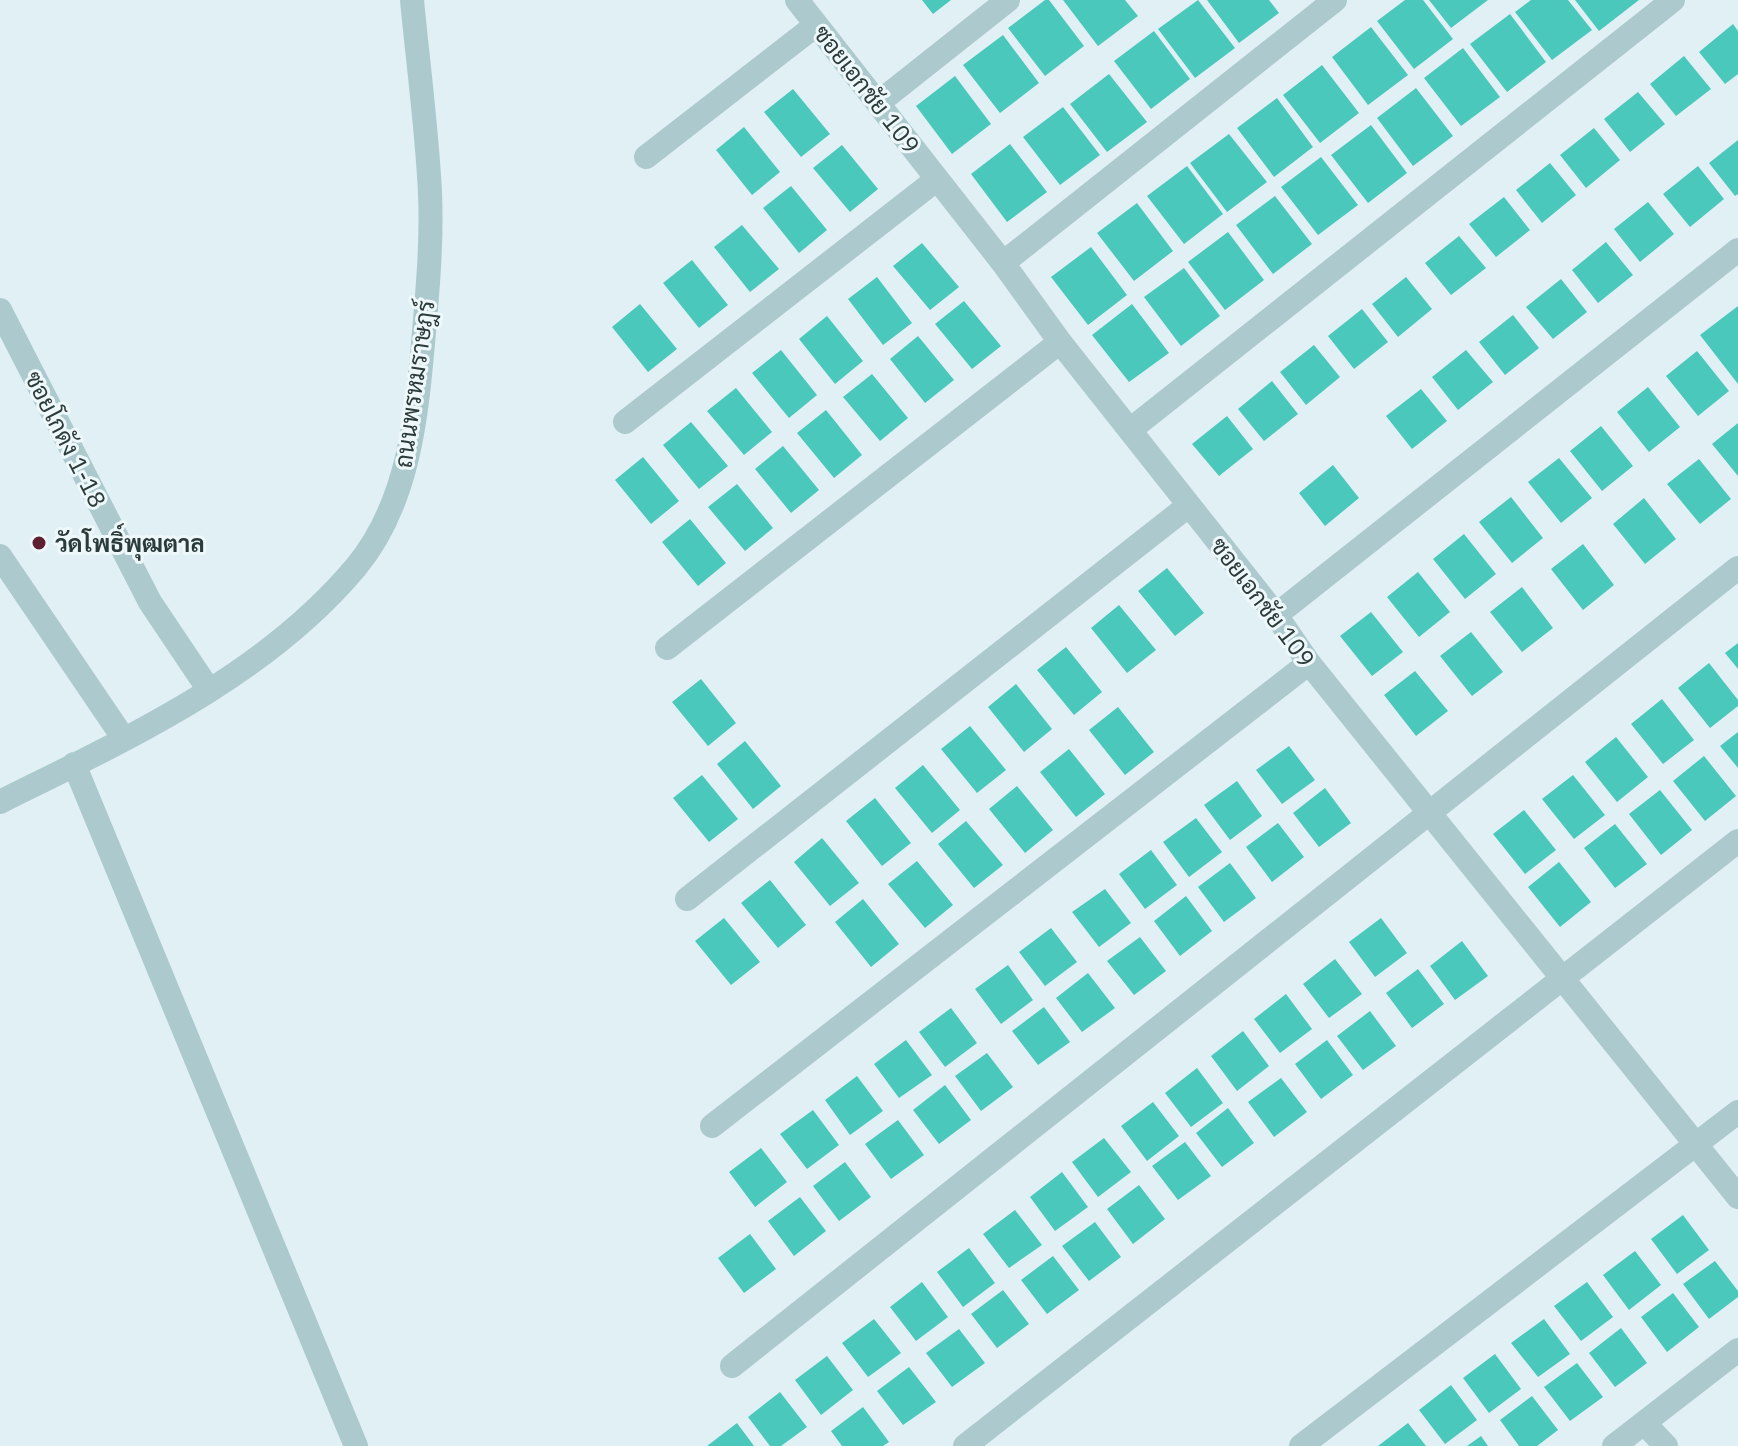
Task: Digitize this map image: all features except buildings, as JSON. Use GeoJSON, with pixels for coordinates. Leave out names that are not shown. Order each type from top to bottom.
{"type":"FeatureCollection","features":[{"type":"Feature","properties":{"kind":"street","name":"ถนนพรหมราษฎร์"},"geometry":{"type":"LineString","coordinates":[[0,802],[124,739],[256,660],[318,607],[358,565],[389,515],[408,460],[425,320],[430,194],[412,0]]}},
{"type":"Feature","properties":{"kind":"street","name":"ซอยเอกชัย 109"},"geometry":{"type":"LineString","coordinates":[[797,0],[1003,263],[1060,342],[1276,615],[1309,663],[1738,1197]]}},
{"type":"Feature","properties":{"kind":"street"},"geometry":{"type":"LineString","coordinates":[[878,103],[1008,0]]}},
{"type":"Feature","properties":{"kind":"street"},"geometry":{"type":"LineString","coordinates":[[1003,263],[1335,0]]}},
{"type":"Feature","properties":{"kind":"street"},"geometry":{"type":"LineString","coordinates":[[1130,430],[1673,0]]}},
{"type":"Feature","properties":{"kind":"street"},"geometry":{"type":"LineString","coordinates":[[646,157],[816,25]]}},
{"type":"Feature","properties":{"kind":"street"},"geometry":{"type":"LineString","coordinates":[[625,422],[936,180]]}},
{"type":"Feature","properties":{"kind":"street"},"geometry":{"type":"LineString","coordinates":[[1276,615],[1738,250]]}},
{"type":"Feature","properties":{"kind":"street","name":"ซอยโกดัง 1-18"},"geometry":{"type":"LineString","coordinates":[[0,310],[150,602],[209,690]]}},
{"type":"Feature","properties":{"kind":"street"},"geometry":{"type":"LineString","coordinates":[[667,648],[1060,342]]}},
{"type":"Feature","properties":{"kind":"street"},"geometry":{"type":"LineString","coordinates":[[687,899],[1188,506]]}},
{"type":"Feature","properties":{"kind":"street"},"geometry":{"type":"LineString","coordinates":[[0,556],[124,739]]}},
{"type":"Feature","properties":{"kind":"street"},"geometry":{"type":"LineString","coordinates":[[732,1366],[1738,568]]}},
{"type":"Feature","properties":{"kind":"street"},"geometry":{"type":"LineString","coordinates":[[712,1126],[1309,663]]}},
{"type":"Feature","properties":{"kind":"street"},"geometry":{"type":"LineString","coordinates":[[74,764],[356,1446]]}},
{"type":"Feature","properties":{"kind":"street"},"geometry":{"type":"LineString","coordinates":[[965,1446],[1738,841]]}},
{"type":"Feature","properties":{"kind":"street"},"geometry":{"type":"LineString","coordinates":[[1301,1446],[1738,1112]]}},
{"type":"Feature","properties":{"kind":"street"},"geometry":{"type":"LineString","coordinates":[[1614,1446],[1738,1350]]}},
{"type":"Feature","properties":{"kind":"street"},"geometry":{"type":"LineString","coordinates":[[1644,1423],[1666,1446]]}},
{"type":"Feature","properties":{"kind":"place","name":"วัดโพธิ์พุฒตาล"},"geometry":{"type":"Point","coordinates":[39,543]}}]}
